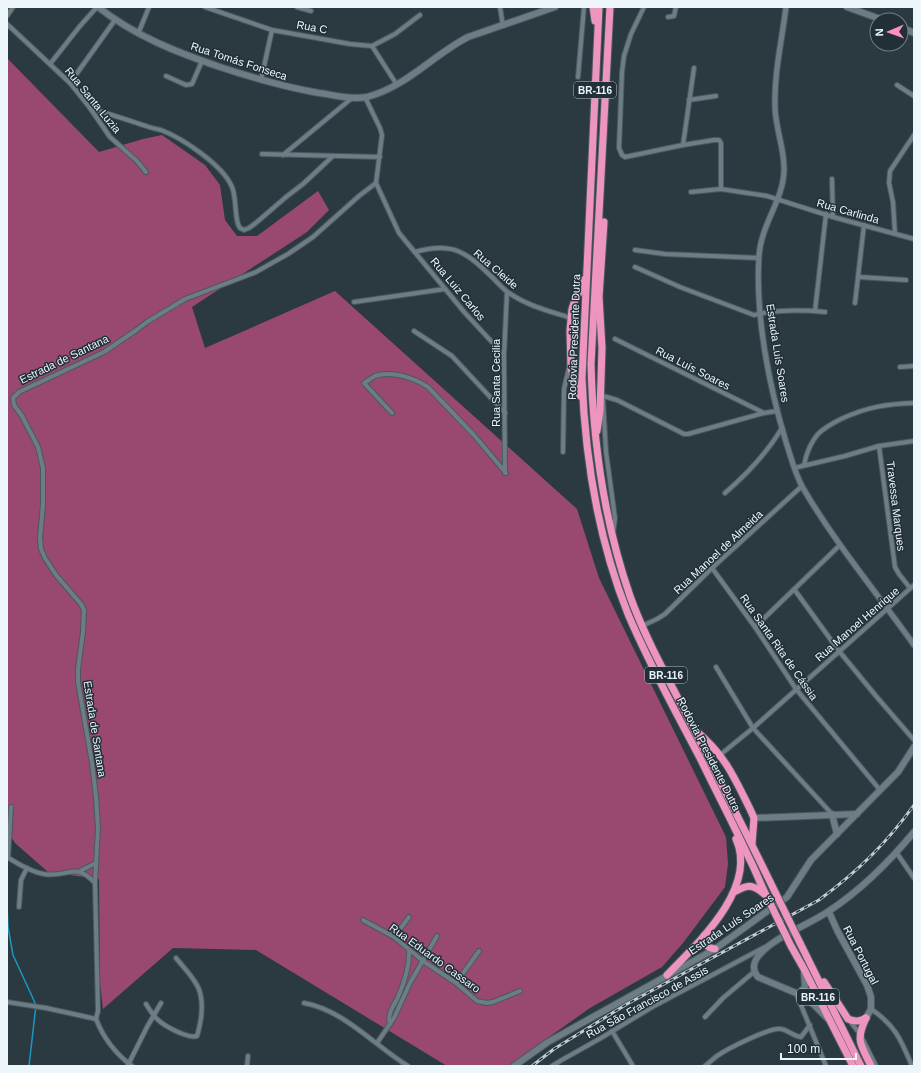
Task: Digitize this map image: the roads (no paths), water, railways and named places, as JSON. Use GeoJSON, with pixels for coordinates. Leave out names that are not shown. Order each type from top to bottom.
{"type":"FeatureCollection","features":[{"type":"Feature","properties":{"kind":"highway"},"geometry":{"type":"LineString","coordinates":[[593,7],[597,30]]}},
{"type":"Feature","properties":{"kind":"highway","name":"Rodovia Presidente Dutra"},"geometry":{"type":"LineString","coordinates":[[599,7],[582,378],[583,410],[594,495],[600,528],[628,612],[640,640],[746,852],[767,898],[853,1066]]}},
{"type":"Feature","properties":{"kind":"highway","name":"Rodovia Presidente Dutra"},"geometry":{"type":"LineString","coordinates":[[611,7],[591,364],[592,404],[596,441],[603,492],[613,536],[630,596],[642,626],[752,844],[861,1066]]}},
{"type":"Feature","properties":{"kind":"highway"},"geometry":{"type":"LineString","coordinates":[[591,173],[585,235],[585,268],[582,284],[575,300],[571,318],[570,364],[571,371],[579,390],[590,487],[594,495]]}},
{"type":"Feature","properties":{"kind":"highway"},"geometry":{"type":"LineString","coordinates":[[596,441],[602,394],[602,348],[599,297],[604,222],[601,192]]}},
{"type":"Feature","properties":{"kind":"highway"},"geometry":{"type":"LineString","coordinates":[[667,975],[704,936],[734,892],[740,872],[738,844],[693,753],[678,718]]}},
{"type":"Feature","properties":{"kind":"highway"},"geometry":{"type":"LineString","coordinates":[[694,729],[710,743],[732,773],[754,818],[752,844]]}},
{"type":"Feature","properties":{"kind":"highway"},"geometry":{"type":"LineString","coordinates":[[734,892],[743,887],[752,886],[758,888],[767,898]]}},
{"type":"Feature","properties":{"kind":"highway"},"geometry":{"type":"LineString","coordinates":[[704,936],[707,946],[716,948]]}},
{"type":"Feature","properties":{"kind":"highway"},"geometry":{"type":"LineString","coordinates":[[815,974],[824,982],[848,1019],[859,1021],[866,1018]]}},
{"type":"Feature","properties":{"kind":"highway"},"geometry":{"type":"LineString","coordinates":[[866,1018],[860,1034],[860,1042],[871,1066]]}},
{"type":"Feature","properties":{"kind":"main road","name":"Rua Tomás Fonseca"},"geometry":{"type":"LineString","coordinates":[[98,7],[115,20],[156,44],[202,61],[290,88],[352,98],[366,97],[397,85],[456,43],[468,37],[555,7]]}},
{"type":"Feature","properties":{"kind":"main road"},"geometry":{"type":"LineString","coordinates":[[846,7],[869,15]]}},
{"type":"Feature","properties":{"kind":"main road","name":"Estrada Luís Soares"},"geometry":{"type":"LineString","coordinates":[[514,1066],[548,1042],[716,948],[785,899],[811,860],[898,772],[914,747]]}},
{"type":"Feature","properties":{"kind":"main road"},"geometry":{"type":"LineString","coordinates":[[832,814],[837,834]]}},
{"type":"Feature","properties":{"kind":"main road"},"geometry":{"type":"LineString","coordinates":[[754,818],[857,814]]}},
{"type":"Feature","properties":{"kind":"main road"},"geometry":{"type":"LineString","coordinates":[[832,1024],[812,1003],[797,993],[756,975],[754,971],[755,962],[758,956],[772,944],[829,912],[856,891],[914,832]]}},
{"type":"Feature","properties":{"kind":"main road","name":"Rua Portugal"},"geometry":{"type":"LineString","coordinates":[[829,912],[871,996],[872,1009]]}},
{"type":"Feature","properties":{"kind":"main road"},"geometry":{"type":"LineString","coordinates":[[797,993],[805,987],[804,969]]}},
{"type":"Feature","properties":{"kind":"main road"},"geometry":{"type":"LineString","coordinates":[[866,1018],[872,1009]]}},
{"type":"Feature","properties":{"kind":"street"},"geometry":{"type":"LineString","coordinates":[[7,16],[13,7]]}},
{"type":"Feature","properties":{"kind":"street"},"geometry":{"type":"LineString","coordinates":[[50,64],[80,26],[98,7]]}},
{"type":"Feature","properties":{"kind":"street"},"geometry":{"type":"LineString","coordinates":[[138,34],[149,7]]}},
{"type":"Feature","properties":{"kind":"street","name":"Rua C"},"geometry":{"type":"LineString","coordinates":[[205,7],[272,30],[350,44],[372,46]]}},
{"type":"Feature","properties":{"kind":"street"},"geometry":{"type":"LineString","coordinates":[[297,7],[311,11]]}},
{"type":"Feature","properties":{"kind":"street"},"geometry":{"type":"LineString","coordinates":[[500,7],[503,26]]}},
{"type":"Feature","properties":{"kind":"street"},"geometry":{"type":"LineString","coordinates":[[578,77],[584,7]]}},
{"type":"Feature","properties":{"kind":"street"},"geometry":{"type":"LineString","coordinates":[[644,7],[631,34],[624,56],[619,148],[622,155],[630,156],[683,145],[719,140],[721,143],[721,189]]}},
{"type":"Feature","properties":{"kind":"street"},"geometry":{"type":"LineString","coordinates":[[668,17],[674,16],[676,7]]}},
{"type":"Feature","properties":{"kind":"street","name":"Estrada Luís Soares"},"geometry":{"type":"LineString","coordinates":[[786,7],[778,65],[775,105],[776,120],[784,159],[784,171],[782,186],[760,241],[759,258],[759,314],[771,387],[794,468],[802,486],[840,544],[914,645]]}},
{"type":"Feature","properties":{"kind":"street"},"geometry":{"type":"LineString","coordinates":[[397,85],[372,46],[394,34],[420,15]]}},
{"type":"Feature","properties":{"kind":"street"},"geometry":{"type":"LineString","coordinates":[[70,83],[115,20]]}},
{"type":"Feature","properties":{"kind":"street","name":"Rua Santa Luzia"},"geometry":{"type":"LineString","coordinates":[[7,24],[70,83],[110,137],[137,161],[146,172]]}},
{"type":"Feature","properties":{"kind":"street"},"geometry":{"type":"LineString","coordinates":[[261,80],[272,30]]}},
{"type":"Feature","properties":{"kind":"street"},"geometry":{"type":"LineString","coordinates":[[166,76],[186,84],[192,84],[202,61]]}},
{"type":"Feature","properties":{"kind":"street"},"geometry":{"type":"LineString","coordinates":[[683,145],[694,68]]}},
{"type":"Feature","properties":{"kind":"street"},"geometry":{"type":"LineString","coordinates":[[897,85],[914,96]]}},
{"type":"Feature","properties":{"kind":"street"},"geometry":{"type":"LineString","coordinates":[[689,100],[716,96]]}},
{"type":"Feature","properties":{"kind":"street"},"geometry":{"type":"LineString","coordinates":[[366,97],[382,135],[376,183],[394,225],[415,252]]}},
{"type":"Feature","properties":{"kind":"street"},"geometry":{"type":"LineString","coordinates":[[283,155],[352,98]]}},
{"type":"Feature","properties":{"kind":"street"},"geometry":{"type":"LineString","coordinates":[[90,108],[161,130],[178,139],[217,165],[224,172],[232,187],[236,201],[238,224],[240,228],[244,230],[257,222],[334,156]]}},
{"type":"Feature","properties":{"kind":"street"},"geometry":{"type":"LineString","coordinates":[[896,234],[893,202],[889,183],[890,171],[914,135]]}},
{"type":"Feature","properties":{"kind":"street"},"geometry":{"type":"LineString","coordinates":[[262,154],[380,157]]}},
{"type":"Feature","properties":{"kind":"street"},"geometry":{"type":"LineString","coordinates":[[832,179],[833,216]]}},
{"type":"Feature","properties":{"kind":"street","name":"Estrada de Santana"},"geometry":{"type":"LineString","coordinates":[[96,1019],[98,1011],[96,864],[98,828],[92,762],[78,682],[84,610],[81,604],[56,575],[41,549],[40,538],[43,504],[43,468],[38,447],[22,416],[14,405],[13,398],[19,392],[104,352],[147,322],[185,299],[256,272],[288,254],[313,237],[376,183]]}},
{"type":"Feature","properties":{"kind":"street","name":"Rua Carlinda"},"geometry":{"type":"LineString","coordinates":[[692,192],[721,189],[777,198],[826,214],[914,239]]}},
{"type":"Feature","properties":{"kind":"street"},"geometry":{"type":"LineString","coordinates":[[815,311],[826,214]]}},
{"type":"Feature","properties":{"kind":"street"},"geometry":{"type":"LineString","coordinates":[[855,303],[864,225]]}},
{"type":"Feature","properties":{"kind":"street","name":"Rua Cleide"},"geometry":{"type":"LineString","coordinates":[[415,252],[437,248],[453,249],[464,253],[475,261],[507,292],[532,306],[571,318]]}},
{"type":"Feature","properties":{"kind":"street"},"geometry":{"type":"LineString","coordinates":[[635,250],[665,254],[759,258]]}},
{"type":"Feature","properties":{"kind":"street","name":"Rua Luiz Carlos"},"geometry":{"type":"LineString","coordinates":[[415,252],[465,313],[504,355]]}},
{"type":"Feature","properties":{"kind":"street"},"geometry":{"type":"LineString","coordinates":[[635,268],[732,308],[754,315],[815,311],[825,312]]}},
{"type":"Feature","properties":{"kind":"street"},"geometry":{"type":"LineString","coordinates":[[858,277],[906,280]]}},
{"type":"Feature","properties":{"kind":"street"},"geometry":{"type":"LineString","coordinates":[[354,302],[445,289]]}},
{"type":"Feature","properties":{"kind":"street","name":"Rua Santa Cecilia"},"geometry":{"type":"LineString","coordinates":[[392,413],[364,383],[374,376],[390,374],[410,378],[428,387],[473,434],[506,473],[504,355],[507,292]]}},
{"type":"Feature","properties":{"kind":"street"},"geometry":{"type":"LineString","coordinates":[[414,331],[452,356],[505,414]]}},
{"type":"Feature","properties":{"kind":"street","name":"Rua Luís Soares"},"geometry":{"type":"LineString","coordinates":[[615,339],[764,413]]}},
{"type":"Feature","properties":{"kind":"street"},"geometry":{"type":"LineString","coordinates":[[563,452],[564,389],[570,364]]}},
{"type":"Feature","properties":{"kind":"street"},"geometry":{"type":"LineString","coordinates":[[900,367],[914,366]]}},
{"type":"Feature","properties":{"kind":"street"},"geometry":{"type":"LineString","coordinates":[[613,536],[615,518],[606,452],[602,394],[684,434],[695,433],[764,413],[777,411]]}},
{"type":"Feature","properties":{"kind":"street"},"geometry":{"type":"LineString","coordinates":[[804,465],[805,458],[817,436],[829,425],[856,412],[871,407],[914,403]]}},
{"type":"Feature","properties":{"kind":"street"},"geometry":{"type":"LineString","coordinates":[[7,404],[14,405]]}},
{"type":"Feature","properties":{"kind":"street"},"geometry":{"type":"LineString","coordinates":[[725,493],[749,470],[776,438],[782,428]]}},
{"type":"Feature","properties":{"kind":"street"},"geometry":{"type":"LineString","coordinates":[[794,468],[879,446],[914,441]]}},
{"type":"Feature","properties":{"kind":"street","name":"Travessa Marques"},"geometry":{"type":"LineString","coordinates":[[879,446],[895,567],[912,587]]}},
{"type":"Feature","properties":{"kind":"street","name":"Rua Manoel de Almeida"},"geometry":{"type":"LineString","coordinates":[[642,626],[666,614],[712,568],[802,486]]}},
{"type":"Feature","properties":{"kind":"street"},"geometry":{"type":"LineString","coordinates":[[755,627],[840,544]]}},
{"type":"Feature","properties":{"kind":"street","name":"Rua Santa Rita de Cássia"},"geometry":{"type":"LineString","coordinates":[[712,568],[755,627],[796,689],[880,790]]}},
{"type":"Feature","properties":{"kind":"street","name":"Rua Manoel Henrique"},"geometry":{"type":"LineString","coordinates":[[720,755],[753,728],[912,587]]}},
{"type":"Feature","properties":{"kind":"street"},"geometry":{"type":"LineString","coordinates":[[794,589],[839,651],[914,740]]}},
{"type":"Feature","properties":{"kind":"street"},"geometry":{"type":"LineString","coordinates":[[716,667],[753,728],[832,814]]}},
{"type":"Feature","properties":{"kind":"street"},"geometry":{"type":"LineString","coordinates":[[11,808],[7,857],[27,868],[42,874],[51,875],[80,872],[96,864]]}},
{"type":"Feature","properties":{"kind":"street"},"geometry":{"type":"LineString","coordinates":[[896,852],[914,878]]}},
{"type":"Feature","properties":{"kind":"street"},"geometry":{"type":"LineString","coordinates":[[19,907],[21,880],[27,868]]}},
{"type":"Feature","properties":{"kind":"street"},"geometry":{"type":"LineString","coordinates":[[80,872],[87,875],[96,883]]}},
{"type":"Feature","properties":{"kind":"street"},"geometry":{"type":"LineString","coordinates":[[394,937],[408,917]]}},
{"type":"Feature","properties":{"kind":"street","name":"Rua Eduardo Cassaro"},"geometry":{"type":"LineString","coordinates":[[363,920],[394,937],[408,950],[456,983],[477,1000],[487,1003],[494,1002],[520,991]]}},
{"type":"Feature","properties":{"kind":"street"},"geometry":{"type":"LineString","coordinates":[[377,1043],[394,1018],[410,983],[437,936]]}},
{"type":"Feature","properties":{"kind":"street","name":"Rua São Francisco de Assis"},"geometry":{"type":"LineString","coordinates":[[552,1066],[654,1006],[772,944]]}},
{"type":"Feature","properties":{"kind":"street"},"geometry":{"type":"LineString","coordinates":[[390,1024],[389,1017],[391,1010],[398,996],[408,967],[408,950]]}},
{"type":"Feature","properties":{"kind":"street"},"geometry":{"type":"LineString","coordinates":[[456,983],[479,951]]}},
{"type":"Feature","properties":{"kind":"street"},"geometry":{"type":"LineString","coordinates":[[146,1004],[154,1015],[167,1026],[189,1036],[195,1037],[199,1032],[202,1000],[200,990],[176,958]]}},
{"type":"Feature","properties":{"kind":"street"},"geometry":{"type":"LineString","coordinates":[[705,1017],[723,998],[754,971]]}},
{"type":"Feature","properties":{"kind":"street"},"geometry":{"type":"LineString","coordinates":[[797,993],[826,1066]]}},
{"type":"Feature","properties":{"kind":"street"},"geometry":{"type":"LineString","coordinates":[[7,1002],[96,1019],[103,1034],[129,1065],[161,1003]]}},
{"type":"Feature","properties":{"kind":"street"},"geometry":{"type":"LineString","coordinates":[[304,1003],[318,1006],[329,1011],[408,1066]]}},
{"type":"Feature","properties":{"kind":"street"},"geometry":{"type":"LineString","coordinates":[[872,1009],[892,1026],[900,1038],[912,1066]]}},
{"type":"Feature","properties":{"kind":"street"},"geometry":{"type":"LineString","coordinates":[[848,1019],[860,1034],[876,1066]]}},
{"type":"Feature","properties":{"kind":"street"},"geometry":{"type":"LineString","coordinates":[[705,1066],[718,1056],[772,1030],[781,1029],[801,1037],[810,1025]]}},
{"type":"Feature","properties":{"kind":"street"},"geometry":{"type":"LineString","coordinates":[[612,1031],[633,1066]]}},
{"type":"Feature","properties":{"kind":"street"},"geometry":{"type":"LineString","coordinates":[[247,1066],[248,1056]]}},
{"type":"Feature","properties":{"kind":"waterway"},"geometry":{"type":"LineString","coordinates":[[7,904],[8,927],[13,955],[36,1005],[29,1066]]}},
{"type":"Feature","properties":{"kind":"railway"},"geometry":{"type":"LineString","coordinates":[[532,1066],[554,1049],[627,1004],[819,900],[871,856],[893,832],[914,805]]}}]}
